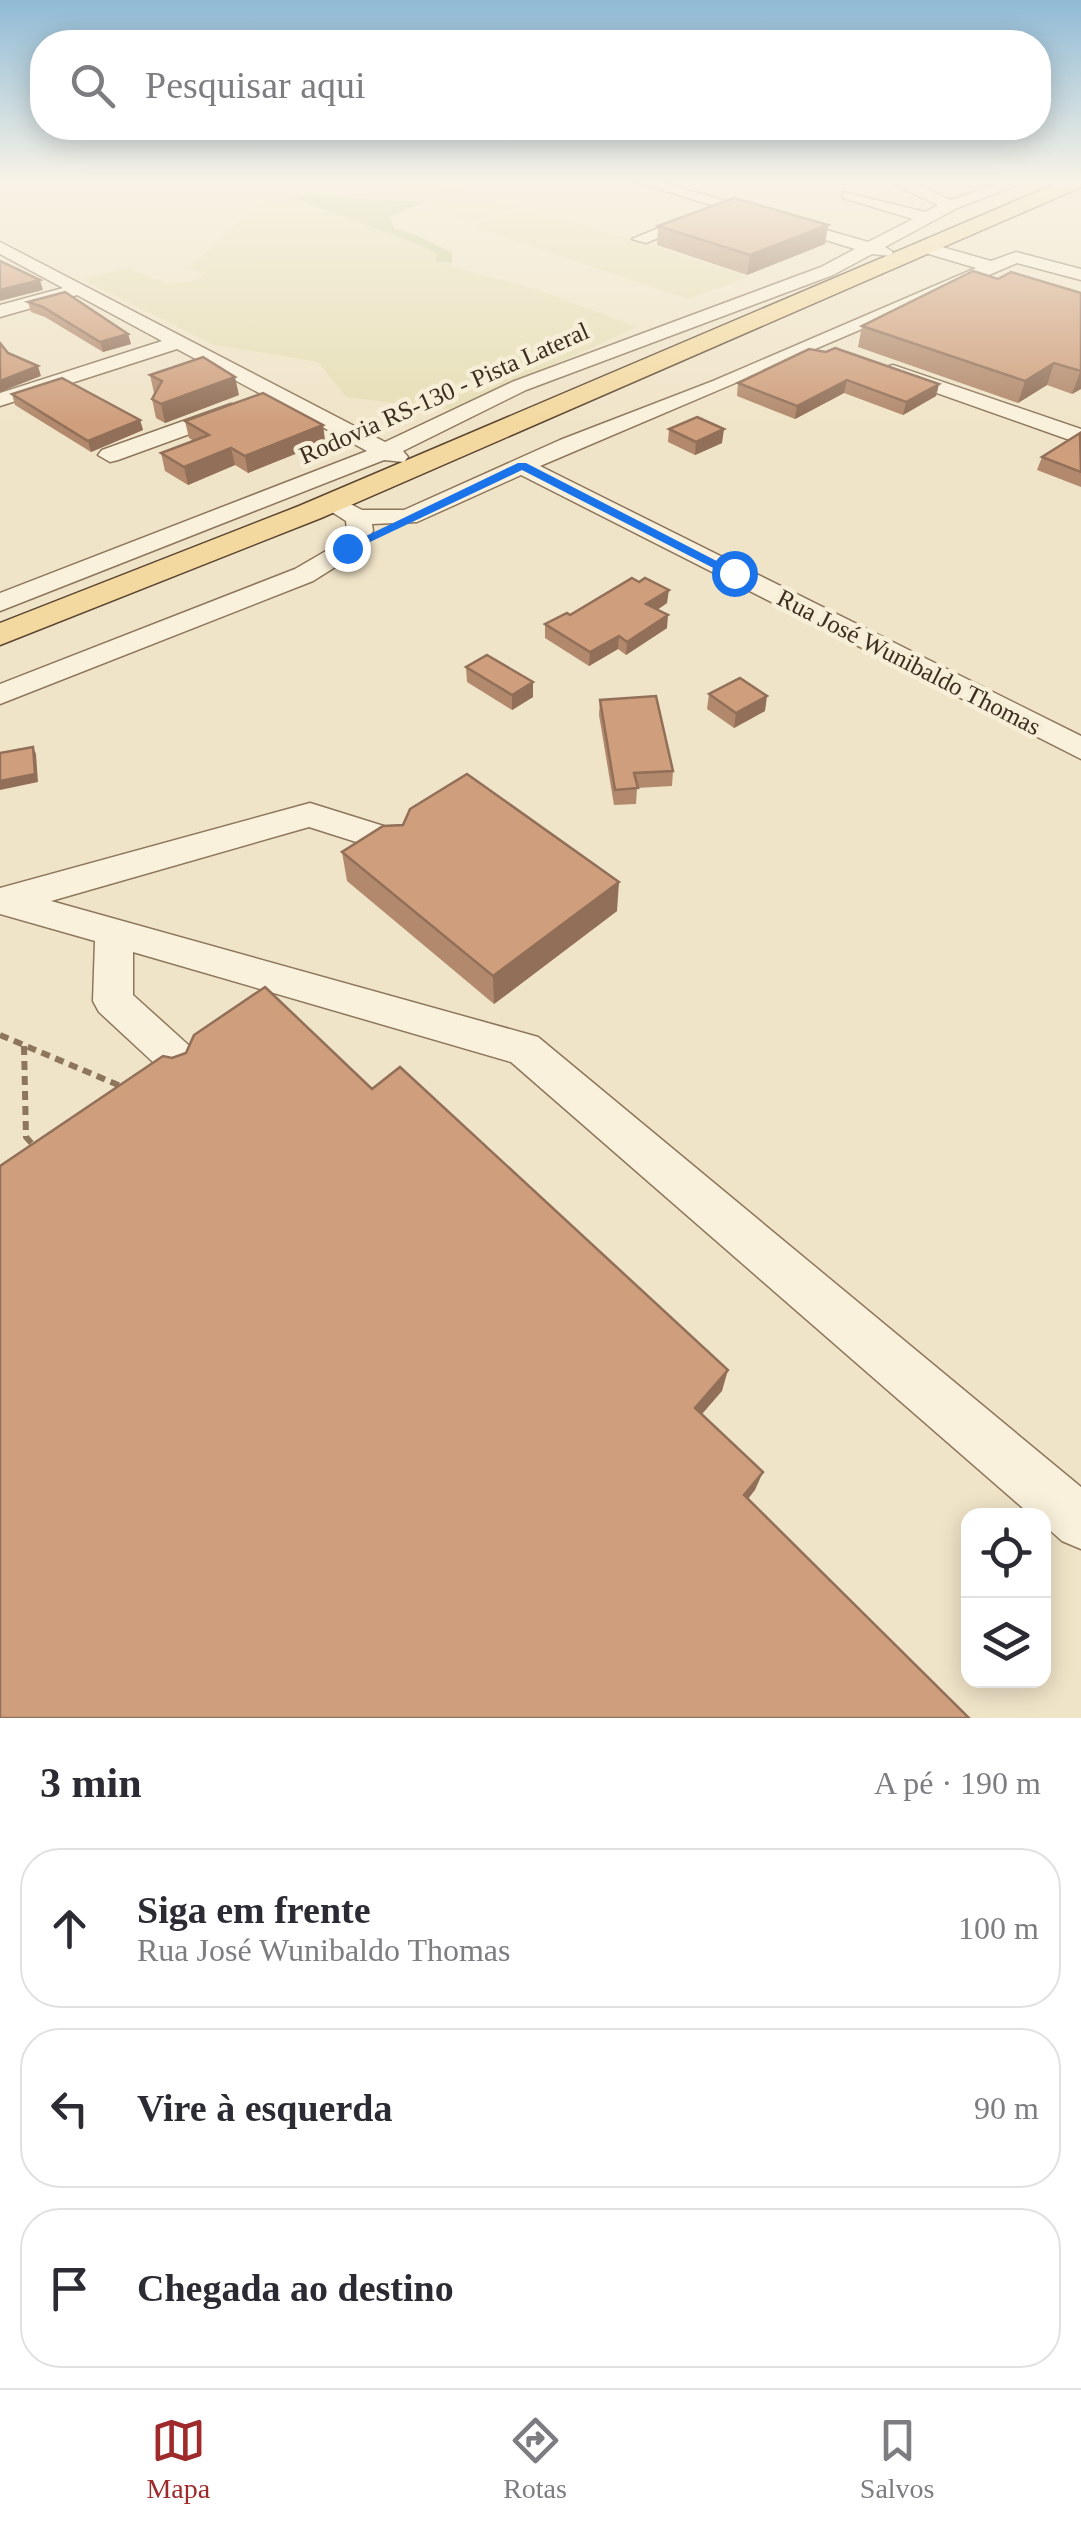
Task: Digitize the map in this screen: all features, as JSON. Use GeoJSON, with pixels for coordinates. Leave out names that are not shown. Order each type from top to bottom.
{"type":"FeatureCollection","features":[{"type":"Feature","properties":{"kind":"main road"},"geometry":{"type":"LineString","coordinates":[[0,635],[344,510],[415,466],[804,296],[893,262]]}},
{"type":"Feature","properties":{"kind":"street"},"geometry":{"type":"LineString","coordinates":[[26,262],[415,466]]}},
{"type":"Feature","properties":{"kind":"street","name":"Rodovia RS-130 - Pista Lateral"},"geometry":{"type":"LineString","coordinates":[[0,604],[384,452],[519,386],[844,262]]}},
{"type":"Feature","properties":{"kind":"street"},"geometry":{"type":"LineString","coordinates":[[976,262],[992,267]]}},
{"type":"Feature","properties":{"kind":"street"},"geometry":{"type":"LineString","coordinates":[[0,695],[304,575],[408,517],[522,466],[1004,262]]}},
{"type":"Feature","properties":{"kind":"street"},"geometry":{"type":"LineString","coordinates":[[1035,262],[1081,275]]}},
{"type":"Feature","properties":{"kind":"street"},"geometry":{"type":"LineString","coordinates":[[0,312],[78,289]]}},
{"type":"Feature","properties":{"kind":"street"},"geometry":{"type":"LineString","coordinates":[[0,400],[180,341]]}},
{"type":"Feature","properties":{"kind":"street"},"geometry":{"type":"LineString","coordinates":[[812,342],[1081,437]]}},
{"type":"Feature","properties":{"kind":"street"},"geometry":{"type":"LineString","coordinates":[[110,455],[280,393]]}},
{"type":"Feature","properties":{"kind":"street","name":"Rua José Wunibaldo Thomas"},"geometry":{"type":"LineString","coordinates":[[522,466],[1081,749]]}},
{"type":"Feature","properties":{"kind":"street"},"geometry":{"type":"LineString","coordinates":[[344,510],[408,517]]}},
{"type":"Feature","properties":{"kind":"street"},"geometry":{"type":"LineString","coordinates":[[344,510],[360,530],[347,548]]}},
{"type":"Feature","properties":{"kind":"street"},"geometry":{"type":"LineString","coordinates":[[1,898],[310,815],[394,842]]}},
{"type":"Feature","properties":{"kind":"street"},"geometry":{"type":"LineString","coordinates":[[1,898],[524,1048],[1081,1522]]}},
{"type":"Feature","properties":{"kind":"street"},"geometry":{"type":"LineString","coordinates":[[114,932],[112,1001],[181,1063]]}},
{"type":"Feature","properties":{"kind":"path"},"geometry":{"type":"LineString","coordinates":[[0,1035],[135,1092]]}},
{"type":"Feature","properties":{"kind":"path"},"geometry":{"type":"LineString","coordinates":[[24,1046],[26,1137],[38,1150]]}},
{"type":"Feature","properties":{"kind":"shaded area"},"geometry":{"type":"Polygon","coordinates":[[[195,262],[438,262],[537,290],[637,327],[455,410],[346,397],[318,362],[214,345],[82,279],[128,268],[167,284],[191,282],[207,273],[188,269],[195,262]]]}},
{"type":"Feature","properties":{"kind":"shaded area"},"geometry":{"type":"Polygon","coordinates":[[[579,262],[703,262],[749,277],[688,299],[579,262]]]}},
{"type":"Feature","properties":{"kind":"building"},"geometry":{"type":"Polygon","coordinates":[[[0,262],[40,280],[0,290],[0,262]]]}},
{"type":"Feature","properties":{"kind":"building"},"geometry":{"type":"Polygon","coordinates":[[[973,271],[998,279],[1011,272],[1081,293],[1081,371],[1054,363],[1025,381],[862,326],[973,271]]]}},
{"type":"Feature","properties":{"kind":"building"},"geometry":{"type":"Polygon","coordinates":[[[65,292],[128,334],[100,342],[28,302],[65,292]]]}},
{"type":"Feature","properties":{"kind":"building"},"geometry":{"type":"Polygon","coordinates":[[[0,343],[8,353],[38,366],[0,381],[0,343]]]}},
{"type":"Feature","properties":{"kind":"building"},"geometry":{"type":"Polygon","coordinates":[[[835,348],[939,384],[906,402],[847,380],[797,406],[738,383],[809,349],[826,352],[835,348]]]}},
{"type":"Feature","properties":{"kind":"building"},"geometry":{"type":"Polygon","coordinates":[[[203,357],[235,377],[161,404],[152,399],[162,381],[150,375],[203,357]]]}},
{"type":"Feature","properties":{"kind":"building"},"geometry":{"type":"Polygon","coordinates":[[[62,378],[140,420],[88,441],[12,394],[62,378]]]}},
{"type":"Feature","properties":{"kind":"building"},"geometry":{"type":"Polygon","coordinates":[[[263,393],[323,425],[245,456],[231,448],[184,467],[161,453],[209,435],[185,421],[263,393]]]}},
{"type":"Feature","properties":{"kind":"building"},"geometry":{"type":"Polygon","coordinates":[[[697,417],[724,429],[696,442],[669,429],[697,417]]]}},
{"type":"Feature","properties":{"kind":"building"},"geometry":{"type":"Polygon","coordinates":[[[1080,433],[1081,472],[1042,457],[1080,433]]]}},
{"type":"Feature","properties":{"kind":"building"},"geometry":{"type":"Polygon","coordinates":[[[632,578],[639,582],[645,578],[669,590],[646,604],[668,615],[627,642],[619,636],[590,652],[545,624],[570,615],[632,578]]]}},
{"type":"Feature","properties":{"kind":"building"},"geometry":{"type":"Polygon","coordinates":[[[487,655],[533,682],[512,695],[466,667],[487,655]]]}},
{"type":"Feature","properties":{"kind":"building"},"geometry":{"type":"Polygon","coordinates":[[[740,678],[767,696],[736,713],[709,694],[740,678]]]}},
{"type":"Feature","properties":{"kind":"building"},"geometry":{"type":"Polygon","coordinates":[[[656,696],[673,771],[634,773],[638,788],[615,790],[600,700],[656,696]]]}},
{"type":"Feature","properties":{"kind":"building"},"geometry":{"type":"Polygon","coordinates":[[[33,747],[35,774],[0,781],[0,753],[33,747]]]}},
{"type":"Feature","properties":{"kind":"building"},"geometry":{"type":"Polygon","coordinates":[[[467,774],[619,882],[493,976],[342,852],[383,826],[403,825],[410,809],[467,774]]]}},
{"type":"Feature","properties":{"kind":"building"},"geometry":{"type":"Polygon","coordinates":[[[265,987],[372,1089],[400,1067],[728,1370],[695,1408],[763,1472],[744,1495],[969,1718],[0,1718],[0,1166],[163,1056],[172,1058],[186,1053],[194,1035],[265,987]]]}},
{"type":"Feature","properties":{"kind":"route"},"geometry":{"type":"LineString","coordinates":[[347,548],[522,466],[734,573]]}}]}
